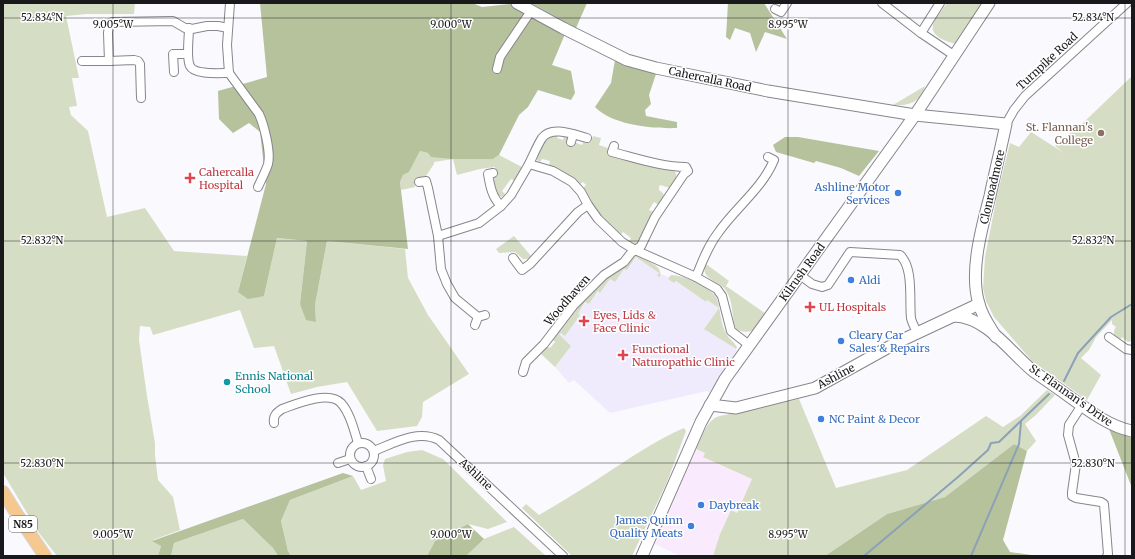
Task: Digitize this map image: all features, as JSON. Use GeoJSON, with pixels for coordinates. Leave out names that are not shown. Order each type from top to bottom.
{"type":"FeatureCollection","features":[{"type":"Feature","properties":{"kind":"main road","name":"N85"},"geometry":{"type":"LineString","coordinates":[[3,492],[45,556]]}},
{"type":"Feature","properties":{"kind":"street"},"geometry":{"type":"LineString","coordinates":[[230,3],[227,60],[229,73],[252,104],[262,121],[269,158],[258,187]]}},
{"type":"Feature","properties":{"kind":"street","name":"Cahercalla Road"},"geometry":{"type":"LineString","coordinates":[[517,3],[627,60],[656,68],[768,91],[915,115]]}},
{"type":"Feature","properties":{"kind":"street"},"geometry":{"type":"LineString","coordinates":[[775,9],[781,12],[787,3]]}},
{"type":"Feature","properties":{"kind":"street"},"geometry":{"type":"LineString","coordinates":[[882,3],[921,33],[955,56]]}},
{"type":"Feature","properties":{"kind":"street"},"geometry":{"type":"LineString","coordinates":[[921,33],[940,3]]}},
{"type":"Feature","properties":{"kind":"street","name":"Kilrush Road"},"geometry":{"type":"LineString","coordinates":[[642,556],[690,445],[725,379],[915,115],[990,3]]}},
{"type":"Feature","properties":{"kind":"street","name":"Turnpike Road"},"geometry":{"type":"LineString","coordinates":[[1006,124],[1014,110],[1025,96],[1127,3]]}},
{"type":"Feature","properties":{"kind":"street"},"geometry":{"type":"LineString","coordinates":[[497,69],[500,57],[531,11]]}},
{"type":"Feature","properties":{"kind":"street"},"geometry":{"type":"LineString","coordinates":[[109,61],[108,33],[109,25],[112,22],[173,21],[185,28],[218,26],[228,28]]}},
{"type":"Feature","properties":{"kind":"street"},"geometry":{"type":"LineString","coordinates":[[189,28],[188,54],[190,67],[200,72],[229,73]]}},
{"type":"Feature","properties":{"kind":"street"},"geometry":{"type":"LineString","coordinates":[[174,72],[173,54],[188,54]]}},
{"type":"Feature","properties":{"kind":"street"},"geometry":{"type":"LineString","coordinates":[[82,62],[138,61],[140,64],[142,98]]}},
{"type":"Feature","properties":{"kind":"street"},"geometry":{"type":"LineString","coordinates":[[915,115],[1006,124]]}},
{"type":"Feature","properties":{"kind":"street","name":"Clonroadmore"},"geometry":{"type":"LineString","coordinates":[[996,337],[979,304],[976,289],[977,253],[1006,124]]}},
{"type":"Feature","properties":{"kind":"street"},"geometry":{"type":"LineString","coordinates":[[438,236],[479,224],[501,206],[511,195],[543,137],[548,134],[558,132],[572,138],[588,138]]}},
{"type":"Feature","properties":{"kind":"street","name":"Woodhaven"},"geometry":{"type":"LineString","coordinates":[[523,372],[526,362],[544,344],[573,306],[604,275],[624,262],[641,246],[655,217],[678,182],[688,171],[686,167],[678,168],[612,152],[614,146]]}},
{"type":"Feature","properties":{"kind":"street"},"geometry":{"type":"LineString","coordinates":[[696,277],[709,248],[718,233],[746,201],[771,168],[774,160],[768,157]]}},
{"type":"Feature","properties":{"kind":"street"},"geometry":{"type":"LineString","coordinates":[[529,164],[544,168],[563,176],[572,182],[581,192],[598,219],[622,242],[635,250],[696,277],[717,289],[722,296],[731,331],[749,345]]}},
{"type":"Feature","properties":{"kind":"street"},"geometry":{"type":"LineString","coordinates":[[493,173],[488,174],[491,190],[496,201],[501,206]]}},
{"type":"Feature","properties":{"kind":"street"},"geometry":{"type":"LineString","coordinates":[[420,182],[426,181],[428,188],[438,236],[442,269],[447,284],[455,298],[479,319]]}},
{"type":"Feature","properties":{"kind":"street"},"geometry":{"type":"LineString","coordinates":[[513,258],[522,270],[530,264],[578,212],[588,205]]}},
{"type":"Feature","properties":{"kind":"street"},"geometry":{"type":"LineString","coordinates":[[800,276],[812,284],[822,288],[828,285],[850,252],[900,254],[905,260],[911,293],[911,319],[917,332]]}},
{"type":"Feature","properties":{"kind":"street","name":"Ashline"},"geometry":{"type":"LineString","coordinates":[[710,405],[736,408],[815,388],[917,332],[979,304]]}},
{"type":"Feature","properties":{"kind":"street"},"geometry":{"type":"LineString","coordinates":[[954,316],[965,317],[983,326],[996,337]]}},
{"type":"Feature","properties":{"kind":"street","name":"St. Flannan's Drive"},"geometry":{"type":"LineString","coordinates":[[996,337],[1033,371],[1082,405],[1121,429],[1132,431]]}},
{"type":"Feature","properties":{"kind":"street"},"geometry":{"type":"LineString","coordinates":[[1109,337],[1126,349],[1132,350]]}},
{"type":"Feature","properties":{"kind":"street"},"geometry":{"type":"LineString","coordinates":[[274,423],[274,417],[277,412],[282,409],[322,398],[335,399],[345,410],[358,443]]}},
{"type":"Feature","properties":{"kind":"street"},"geometry":{"type":"LineString","coordinates":[[1082,405],[1069,425],[1068,435],[1076,464],[1072,496],[1101,502],[1104,504],[1107,556]]}},
{"type":"Feature","properties":{"kind":"street","name":"Ashline"},"geometry":{"type":"LineString","coordinates":[[374,451],[417,435],[433,436],[440,440],[563,556]]}},
{"type":"Feature","properties":{"kind":"street"},"geometry":{"type":"LineString","coordinates":[[363,442],[368,444],[374,451],[372,461],[366,466],[356,466],[350,459],[351,448],[358,443],[363,442]]}},
{"type":"Feature","properties":{"kind":"street"},"geometry":{"type":"LineString","coordinates":[[338,463],[350,459]]}},
{"type":"Feature","properties":{"kind":"street"},"geometry":{"type":"LineString","coordinates":[[366,466],[371,479]]}},
{"type":"Feature","properties":{"kind":"shaded area"},"geometry":{"type":"Polygon","coordinates":[[[637,257],[659,273],[675,280],[706,302],[707,300],[719,308],[704,329],[737,350],[709,393],[707,391],[610,413],[574,380],[569,383],[555,367],[571,346],[559,334],[576,313],[578,314],[586,302],[589,304],[599,291],[601,292],[610,279],[615,282],[624,269],[627,270],[637,257]]]}},
{"type":"Feature","properties":{"kind":"shaded area"},"geometry":{"type":"Polygon","coordinates":[[[696,449],[705,453],[703,457],[752,479],[737,513],[731,510],[720,534],[713,556],[680,556],[655,544],[696,449]]]}},
{"type":"Feature","properties":{"kind":"green space"},"geometry":{"type":"Polygon","coordinates":[[[3,3],[135,3],[134,14],[86,14],[66,16],[79,78],[72,78],[77,106],[69,107],[71,115],[88,131],[107,217],[145,208],[174,251],[247,256],[238,292],[264,296],[277,238],[307,241],[300,304],[316,322],[315,305],[327,241],[405,249],[408,278],[428,315],[469,374],[423,402],[422,417],[417,426],[377,431],[347,382],[317,387],[291,394],[274,346],[254,348],[240,310],[153,335],[150,327],[140,326],[139,340],[155,443],[158,480],[173,497],[180,530],[153,540],[161,546],[158,556],[57,556],[39,533],[3,473],[3,3]]]}},
{"type":"Feature","properties":{"kind":"green space"},"geometry":{"type":"Polygon","coordinates":[[[260,3],[472,3],[482,7],[510,4],[565,34],[552,65],[571,71],[575,93],[571,100],[538,90],[528,107],[519,115],[499,155],[493,159],[453,159],[431,157],[428,153],[420,151],[409,172],[403,175],[400,182],[408,249],[327,241],[315,305],[316,322],[306,320],[300,304],[307,241],[277,238],[264,296],[248,299],[238,292],[266,184],[260,132],[249,123],[233,133],[219,119],[218,91],[267,77],[260,3]]]}},
{"type":"Feature","properties":{"kind":"green space"},"geometry":{"type":"Polygon","coordinates":[[[531,3],[587,3],[576,28],[531,3]]]}},
{"type":"Feature","properties":{"kind":"green space"},"geometry":{"type":"Polygon","coordinates":[[[728,3],[764,3],[787,39],[765,32],[756,52],[750,33],[735,28],[730,40],[726,37],[728,3]]]}},
{"type":"Feature","properties":{"kind":"green space"},"geometry":{"type":"Polygon","coordinates":[[[947,3],[984,3],[956,44],[940,38],[934,33],[933,29],[935,20],[947,3]]]}},
{"type":"Feature","properties":{"kind":"green space"},"geometry":{"type":"Polygon","coordinates":[[[615,60],[656,74],[649,95],[651,104],[645,110],[646,116],[677,122],[677,128],[656,128],[633,125],[612,118],[602,113],[595,107],[611,83],[615,60]]]}},
{"type":"Feature","properties":{"kind":"green space"},"geometry":{"type":"Polygon","coordinates":[[[1132,76],[1132,346],[1131,341],[1128,342],[1122,337],[1119,341],[1116,338],[1114,333],[1116,327],[1112,324],[1112,320],[1096,337],[1089,350],[1081,358],[1101,375],[1087,400],[1032,361],[994,317],[986,301],[983,288],[985,257],[998,191],[1010,143],[1019,147],[1031,132],[1064,153],[1055,146],[1085,121],[1132,76]]]}},
{"type":"Feature","properties":{"kind":"green space"},"geometry":{"type":"Polygon","coordinates":[[[925,86],[923,92],[917,100],[904,105],[893,105],[925,86]]]}},
{"type":"Feature","properties":{"kind":"green space"},"geometry":{"type":"Polygon","coordinates":[[[558,134],[557,138],[563,140],[564,136],[567,136],[567,145],[572,146],[574,142],[582,145],[584,140],[591,142],[593,136],[601,138],[599,145],[608,148],[607,154],[671,169],[676,173],[674,183],[670,188],[660,185],[659,190],[664,196],[659,205],[654,202],[649,210],[654,212],[638,244],[634,245],[629,242],[631,238],[623,232],[620,235],[609,225],[591,204],[583,188],[586,185],[583,182],[580,184],[573,178],[549,166],[550,161],[542,159],[540,162],[537,160],[543,143],[550,137],[558,134]]]}},
{"type":"Feature","properties":{"kind":"green space"},"geometry":{"type":"Polygon","coordinates":[[[785,137],[798,137],[879,151],[859,176],[841,168],[816,161],[814,163],[776,152],[773,145],[785,137]]]}},
{"type":"Feature","properties":{"kind":"green space"},"geometry":{"type":"Polygon","coordinates":[[[420,151],[493,159],[499,155],[522,167],[515,181],[511,179],[502,191],[505,194],[502,197],[497,195],[492,181],[496,176],[495,167],[457,175],[453,159],[434,162],[426,176],[414,181],[415,187],[401,190],[400,182],[403,175],[409,172],[420,151]]]}},
{"type":"Feature","properties":{"kind":"green space"},"geometry":{"type":"Polygon","coordinates":[[[514,236],[531,256],[527,259],[523,259],[515,252],[499,253],[496,249],[514,236]]]}},
{"type":"Feature","properties":{"kind":"green space"},"geometry":{"type":"Polygon","coordinates":[[[635,255],[656,266],[659,269],[660,277],[657,276],[659,273],[636,257],[627,270],[624,269],[615,282],[610,279],[600,293],[598,291],[589,304],[585,302],[578,314],[580,315],[565,336],[561,333],[559,334],[571,346],[555,367],[540,353],[546,346],[550,348],[555,342],[552,339],[593,289],[635,255]]]}},
{"type":"Feature","properties":{"kind":"green space"},"geometry":{"type":"Polygon","coordinates":[[[706,264],[729,281],[726,286],[766,314],[757,327],[747,332],[736,329],[730,298],[722,286],[707,276],[705,273],[706,264]]]}},
{"type":"Feature","properties":{"kind":"green space"},"geometry":{"type":"Polygon","coordinates":[[[671,275],[697,282],[714,295],[717,299],[719,308],[707,300],[706,302],[676,281],[674,283],[668,279],[671,275]]]}},
{"type":"Feature","properties":{"kind":"green space"},"geometry":{"type":"Polygon","coordinates":[[[719,308],[725,331],[737,347],[736,349],[704,329],[719,308]]]}},
{"type":"Feature","properties":{"kind":"green space"},"geometry":{"type":"Polygon","coordinates":[[[1047,390],[1055,395],[1025,424],[1036,441],[1027,451],[1014,444],[945,497],[887,514],[825,556],[713,556],[720,534],[731,510],[737,513],[752,479],[703,457],[705,453],[696,449],[706,427],[719,416],[799,399],[836,488],[907,470],[986,416],[1003,427],[1020,416],[1047,390]]]}},
{"type":"Feature","properties":{"kind":"green space"},"geometry":{"type":"Polygon","coordinates":[[[684,428],[686,431],[667,482],[632,556],[572,556],[522,508],[526,504],[539,515],[663,438],[684,428]]]}},
{"type":"Feature","properties":{"kind":"green space"},"geometry":{"type":"Polygon","coordinates":[[[1109,429],[1132,438],[1132,488],[1109,429]]]}},
{"type":"Feature","properties":{"kind":"green space"},"geometry":{"type":"Polygon","coordinates":[[[1014,444],[1027,451],[1003,540],[1010,552],[1038,556],[825,556],[887,514],[945,497],[1014,444]]]}},
{"type":"Feature","properties":{"kind":"green space"},"geometry":{"type":"Polygon","coordinates":[[[422,450],[443,459],[507,522],[488,529],[468,524],[435,541],[427,556],[291,556],[288,551],[281,521],[290,500],[353,476],[361,490],[386,481],[383,465],[385,459],[407,452],[422,450]]]}},
{"type":"Feature","properties":{"kind":"green space"},"geometry":{"type":"Polygon","coordinates":[[[343,473],[353,476],[290,500],[281,521],[288,551],[291,556],[278,556],[273,548],[243,519],[174,543],[171,556],[158,556],[161,546],[152,541],[343,473]]]}},
{"type":"Feature","properties":{"kind":"green space"},"geometry":{"type":"Polygon","coordinates":[[[243,519],[273,548],[278,556],[171,556],[174,543],[243,519]]]}},
{"type":"Feature","properties":{"kind":"green space"},"geometry":{"type":"Polygon","coordinates":[[[468,524],[484,539],[466,556],[427,556],[435,541],[468,524]]]}},
{"type":"Feature","properties":{"kind":"green space"},"geometry":{"type":"Polygon","coordinates":[[[514,527],[546,556],[466,556],[484,539],[514,527]]]}},
{"type":"Feature","properties":{"kind":"waterway"},"geometry":{"type":"LineString","coordinates":[[1064,381],[1078,353],[1111,317],[1132,304]]}},
{"type":"Feature","properties":{"kind":"waterway"},"geometry":{"type":"LineString","coordinates":[[864,556],[958,477],[988,450],[991,443],[999,442],[1049,394]]}},
{"type":"Feature","properties":{"kind":"waterway"},"geometry":{"type":"LineString","coordinates":[[971,556],[1019,444],[1021,422]]}},
{"type":"Feature","properties":{"kind":"place","name":"St. Flannan's College"},"geometry":{"type":"Point","coordinates":[1101,133]}},
{"type":"Feature","properties":{"kind":"place","name":"Cahercalla Hospital"},"geometry":{"type":"Point","coordinates":[190,178]}},
{"type":"Feature","properties":{"kind":"place","name":"Ashline Motor Services"},"geometry":{"type":"Point","coordinates":[898,193]}},
{"type":"Feature","properties":{"kind":"place","name":"Aldi"},"geometry":{"type":"Point","coordinates":[851,280]}},
{"type":"Feature","properties":{"kind":"place","name":"UL Hospitals"},"geometry":{"type":"Point","coordinates":[810,307]}},
{"type":"Feature","properties":{"kind":"place","name":"Eyes, Lids & Face Clinic"},"geometry":{"type":"Point","coordinates":[584,321]}},
{"type":"Feature","properties":{"kind":"place","name":"Cleary Car Sales & Repairs"},"geometry":{"type":"Point","coordinates":[841,341]}},
{"type":"Feature","properties":{"kind":"place","name":"Functional Naturopathic Clinic"},"geometry":{"type":"Point","coordinates":[623,355]}},
{"type":"Feature","properties":{"kind":"place","name":"Ennis National School"},"geometry":{"type":"Point","coordinates":[227,382]}},
{"type":"Feature","properties":{"kind":"place","name":"NC Paint & Decor"},"geometry":{"type":"Point","coordinates":[821,419]}},
{"type":"Feature","properties":{"kind":"place","name":"Daybreak"},"geometry":{"type":"Point","coordinates":[701,505]}},
{"type":"Feature","properties":{"kind":"place","name":"James Quinn Quality Meats"},"geometry":{"type":"Point","coordinates":[691,526]}}]}
